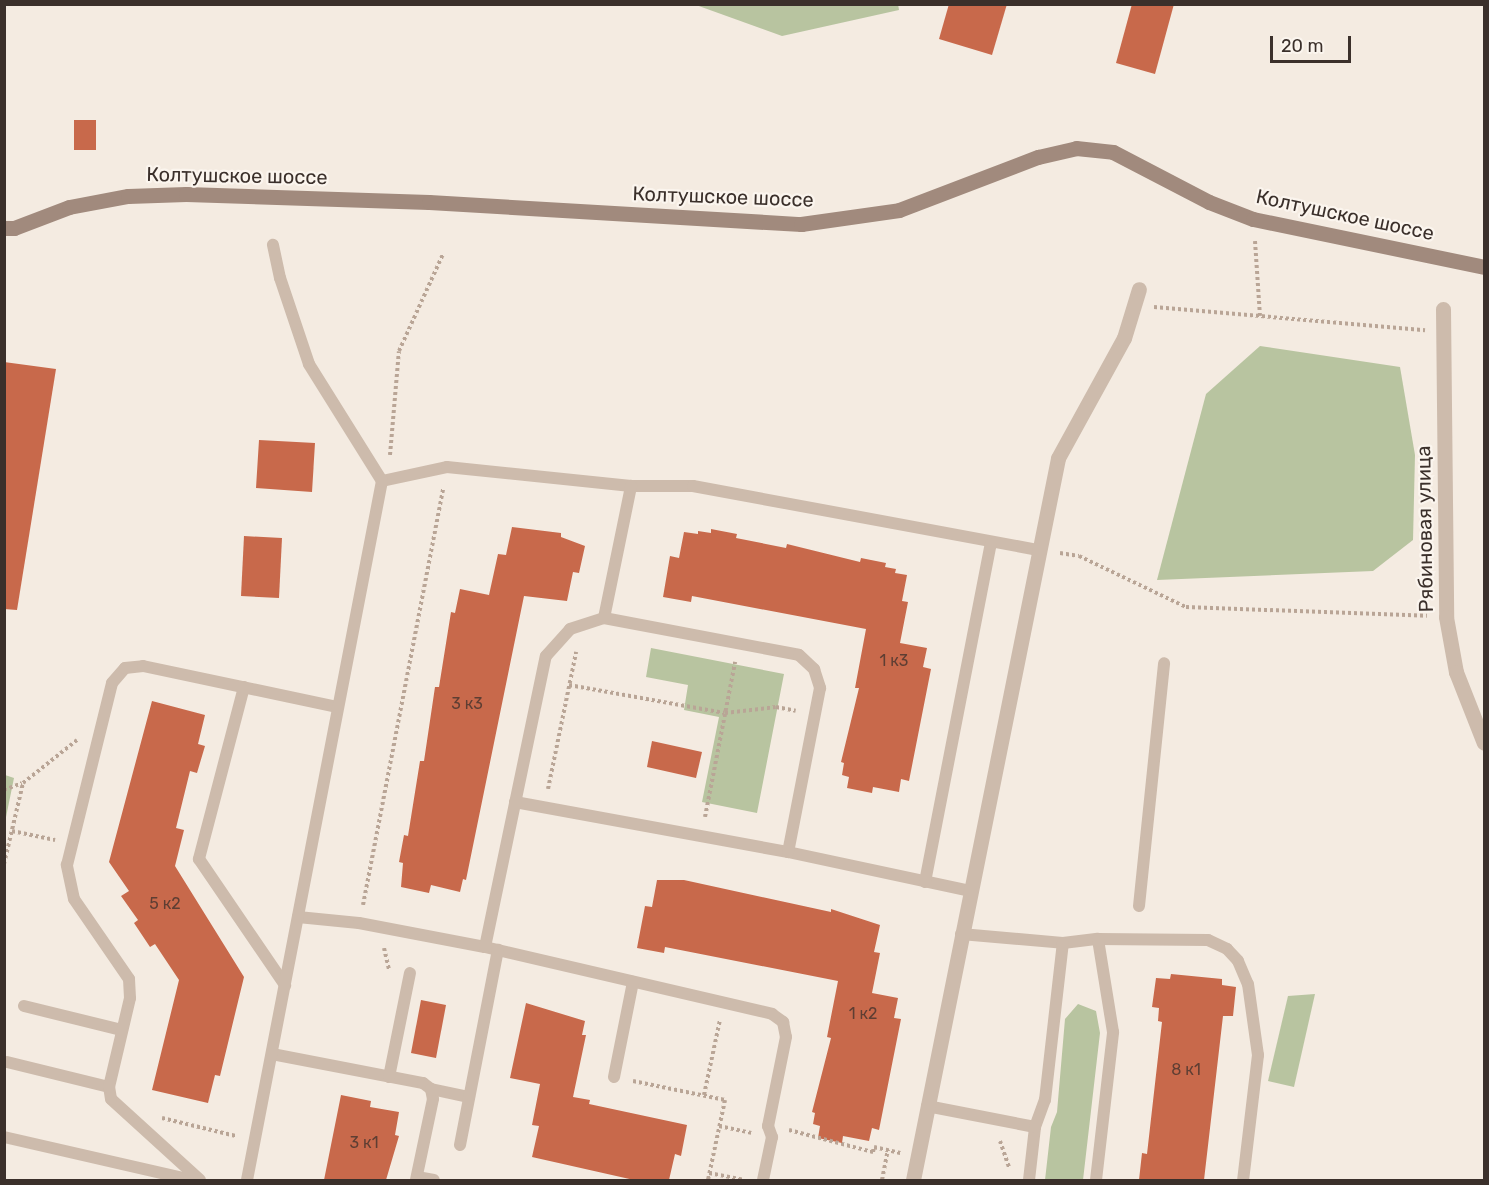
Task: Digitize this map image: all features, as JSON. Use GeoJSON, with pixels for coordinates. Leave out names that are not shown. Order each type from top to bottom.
{"type":"FeatureCollection","features":[{"type":"Feature","properties":{"kind":"main road","name":"Колтушское шоссе"},"geometry":{"type":"LineString","coordinates":[[4,228],[14,228],[69,207],[128,196],[186,194],[429,202],[801,224],[899,210],[1029,160],[1076,148],[1113,152],[1209,202],[1253,219],[1485,267]]}},
{"type":"Feature","properties":{"kind":"street"},"geometry":{"type":"LineString","coordinates":[[915,1179],[927,1106],[1037,550],[1058,458],[1124,338],[1139,289]]}},
{"type":"Feature","properties":{"kind":"street","name":"Рябиновая улица"},"geometry":{"type":"LineString","coordinates":[[1443,309],[1446,617],[1456,672],[1485,742]]}},
{"type":"Feature","properties":{"kind":"lane"},"geometry":{"type":"LineString","coordinates":[[247,1180],[382,481],[309,364],[280,278],[273,244]]}},
{"type":"Feature","properties":{"kind":"lane"},"geometry":{"type":"LineString","coordinates":[[382,481],[447,467],[631,486],[693,486],[991,544],[1037,550]]}},
{"type":"Feature","properties":{"kind":"lane"},"geometry":{"type":"LineString","coordinates":[[604,618],[631,486]]}},
{"type":"Feature","properties":{"kind":"lane"},"geometry":{"type":"LineString","coordinates":[[925,882],[991,544]]}},
{"type":"Feature","properties":{"kind":"lane"},"geometry":{"type":"LineString","coordinates":[[460,1145],[515,802],[546,656],[570,629],[604,618],[799,655],[814,669],[820,688],[788,852]]}},
{"type":"Feature","properties":{"kind":"lane"},"geometry":{"type":"LineString","coordinates":[[1139,906],[1164,663]]}},
{"type":"Feature","properties":{"kind":"lane"},"geometry":{"type":"LineString","coordinates":[[200,1180],[111,1099],[109,1087],[130,998],[129,979],[74,899],[67,865],[112,683],[124,668],[143,666],[338,707]]}},
{"type":"Feature","properties":{"kind":"lane"},"geometry":{"type":"LineString","coordinates":[[244,687],[199,859],[285,985]]}},
{"type":"Feature","properties":{"kind":"lane"},"geometry":{"type":"LineString","coordinates":[[515,802],[788,852],[970,891]]}},
{"type":"Feature","properties":{"kind":"lane"},"geometry":{"type":"LineString","coordinates":[[298,917],[359,923],[491,949],[772,1014],[783,1022],[786,1037],[768,1126],[772,1137],[763,1180]]}},
{"type":"Feature","properties":{"kind":"lane"},"geometry":{"type":"LineString","coordinates":[[961,934],[1063,943],[1098,939],[1208,940],[1227,948],[1238,961],[1248,984],[1258,1055],[1243,1180]]}},
{"type":"Feature","properties":{"kind":"lane"},"geometry":{"type":"LineString","coordinates":[[1096,1180],[1113,1032],[1098,939]]}},
{"type":"Feature","properties":{"kind":"lane"},"geometry":{"type":"LineString","coordinates":[[1029,1180],[1035,1127],[1045,1100],[1063,943]]}},
{"type":"Feature","properties":{"kind":"lane"},"geometry":{"type":"LineString","coordinates":[[389,1077],[410,972]]}},
{"type":"Feature","properties":{"kind":"lane"},"geometry":{"type":"LineString","coordinates":[[614,1077],[633,982]]}},
{"type":"Feature","properties":{"kind":"lane"},"geometry":{"type":"LineString","coordinates":[[24,1006],[123,1030]]}},
{"type":"Feature","properties":{"kind":"lane"},"geometry":{"type":"LineString","coordinates":[[272,1054],[423,1083],[430,1089],[469,1097]]}},
{"type":"Feature","properties":{"kind":"lane"},"geometry":{"type":"LineString","coordinates":[[7,1062],[109,1087]]}},
{"type":"Feature","properties":{"kind":"lane"},"geometry":{"type":"LineString","coordinates":[[430,1089],[433,1099],[416,1179],[434,1180]]}},
{"type":"Feature","properties":{"kind":"lane"},"geometry":{"type":"LineString","coordinates":[[927,1106],[1035,1127]]}},
{"type":"Feature","properties":{"kind":"lane"},"geometry":{"type":"LineString","coordinates":[[4,1137],[191,1180]]}},
{"type":"Feature","properties":{"kind":"path"},"geometry":{"type":"LineString","coordinates":[[1253,219],[1260,316]]}},
{"type":"Feature","properties":{"kind":"path"},"geometry":{"type":"LineString","coordinates":[[382,481],[390,460],[399,351],[443,255]]}},
{"type":"Feature","properties":{"kind":"path"},"geometry":{"type":"LineString","coordinates":[[1133,305],[1443,331]]}},
{"type":"Feature","properties":{"kind":"path"},"geometry":{"type":"LineString","coordinates":[[359,923],[447,467]]}},
{"type":"Feature","properties":{"kind":"path"},"geometry":{"type":"LineString","coordinates":[[1037,550],[1079,556],[1186,606],[1446,617]]}},
{"type":"Feature","properties":{"kind":"path"},"geometry":{"type":"LineString","coordinates":[[544,808],[582,625]]}},
{"type":"Feature","properties":{"kind":"path"},"geometry":{"type":"LineString","coordinates":[[701,836],[739,644]]}},
{"type":"Feature","properties":{"kind":"path"},"geometry":{"type":"LineString","coordinates":[[569,685],[725,713],[776,707],[815,714]]}},
{"type":"Feature","properties":{"kind":"path"},"geometry":{"type":"LineString","coordinates":[[4,790],[23,783],[103,720]]}},
{"type":"Feature","properties":{"kind":"path"},"geometry":{"type":"LineString","coordinates":[[4,864],[23,783]]}},
{"type":"Feature","properties":{"kind":"path"},"geometry":{"type":"LineString","coordinates":[[12,831],[72,844]]}},
{"type":"Feature","properties":{"kind":"path"},"geometry":{"type":"LineString","coordinates":[[704,1095],[723,1002]]}},
{"type":"Feature","properties":{"kind":"path"},"geometry":{"type":"LineString","coordinates":[[614,1077],[725,1100],[708,1180]]}},
{"type":"Feature","properties":{"kind":"path"},"geometry":{"type":"LineString","coordinates":[[121,1108],[255,1140]]}},
{"type":"Feature","properties":{"kind":"path"},"geometry":{"type":"LineString","coordinates":[[719,1126],[741,1131]]}},
{"type":"Feature","properties":{"kind":"path"},"geometry":{"type":"LineString","coordinates":[[768,1126],[873,1152],[874,1147],[905,1154]]}},
{"type":"Feature","properties":{"kind":"path"},"geometry":{"type":"LineString","coordinates":[[991,1135],[1005,1149],[1010,1170]]}},
{"type":"Feature","properties":{"kind":"path"},"geometry":{"type":"LineString","coordinates":[[882,1180],[888,1150]]}},
{"type":"Feature","properties":{"kind":"path"},"geometry":{"type":"LineString","coordinates":[[710,1173],[746,1180]]}},
{"type":"Feature","properties":{"kind":"green space"},"geometry":{"type":"Polygon","coordinates":[[[898,4],[899,10],[782,36],[696,5],[898,4]]]}},
{"type":"Feature","properties":{"kind":"green space"},"geometry":{"type":"Polygon","coordinates":[[[1260,346],[1400,367],[1415,455],[1413,540],[1373,571],[1157,580],[1206,394],[1260,346]]]}},
{"type":"Feature","properties":{"kind":"green space"},"geometry":{"type":"Polygon","coordinates":[[[651,648],[784,674],[757,813],[702,802],[719,717],[684,710],[688,685],[646,677],[651,648]]]}},
{"type":"Feature","properties":{"kind":"green space"},"geometry":{"type":"Polygon","coordinates":[[[4,775],[14,778],[5,822],[4,775]]]}},
{"type":"Feature","properties":{"kind":"green space"},"geometry":{"type":"Polygon","coordinates":[[[1315,994],[1294,1087],[1268,1081],[1288,996],[1315,994]]]}},
{"type":"Feature","properties":{"kind":"green space"},"geometry":{"type":"Polygon","coordinates":[[[1078,1004],[1096,1011],[1100,1033],[1083,1180],[1045,1180],[1051,1127],[1057,1112],[1065,1019],[1078,1004]]]}},
{"type":"Feature","properties":{"kind":"building"},"geometry":{"type":"Polygon","coordinates":[[[949,4],[1007,4],[992,55],[939,39],[949,4]]]}},
{"type":"Feature","properties":{"kind":"building"},"geometry":{"type":"Polygon","coordinates":[[[1132,4],[1174,4],[1155,74],[1116,63],[1132,4]]]}},
{"type":"Feature","properties":{"kind":"building"},"geometry":{"type":"Polygon","coordinates":[[[74,120],[96,120],[96,150],[74,150],[74,120]]]}},
{"type":"Feature","properties":{"kind":"building"},"geometry":{"type":"Polygon","coordinates":[[[4,362],[56,369],[17,610],[4,609],[4,362]]]}},
{"type":"Feature","properties":{"kind":"building"},"geometry":{"type":"Polygon","coordinates":[[[259,440],[315,443],[312,492],[256,488],[259,440]]]}},
{"type":"Feature","properties":{"kind":"building"},"geometry":{"type":"Polygon","coordinates":[[[512,527],[561,533],[561,537],[585,546],[579,573],[573,572],[567,601],[524,596],[466,880],[463,879],[460,892],[431,885],[429,893],[401,887],[403,863],[399,862],[404,835],[408,836],[420,761],[424,761],[435,687],[439,687],[451,612],[455,613],[460,589],[489,595],[498,554],[506,555],[512,527]]]}},
{"type":"Feature","properties":{"kind":"building"},"geometry":{"type":"Polygon","coordinates":[[[711,529],[737,534],[736,538],[786,548],[787,544],[860,562],[861,558],[886,563],[885,567],[896,569],[895,573],[907,575],[902,601],[908,602],[900,643],[927,648],[923,667],[931,669],[909,781],[901,779],[899,792],[873,787],[872,793],[847,788],[849,777],[842,775],[844,763],[841,762],[859,688],[855,688],[866,629],[692,596],[691,602],[663,597],[670,556],[679,558],[684,532],[711,533],[711,529]]]}},
{"type":"Feature","properties":{"kind":"building"},"geometry":{"type":"Polygon","coordinates":[[[244,536],[282,538],[279,598],[241,596],[244,536]]]}},
{"type":"Feature","properties":{"kind":"building"},"geometry":{"type":"Polygon","coordinates":[[[152,701],[205,715],[198,744],[205,746],[197,773],[190,771],[176,828],[184,830],[175,866],[244,977],[220,1076],[215,1075],[208,1103],[152,1090],[179,980],[155,944],[150,947],[134,923],[138,920],[121,896],[129,891],[109,862],[152,701]]]}},
{"type":"Feature","properties":{"kind":"building"},"geometry":{"type":"Polygon","coordinates":[[[652,741],[702,752],[696,778],[647,767],[652,741]]]}},
{"type":"Feature","properties":{"kind":"building"},"geometry":{"type":"Polygon","coordinates":[[[657,880],[684,880],[831,912],[831,909],[880,925],[874,952],[880,953],[872,993],[898,998],[894,1018],[901,1019],[879,1130],[872,1128],[869,1141],[843,1136],[842,1143],[818,1138],[820,1126],[813,1124],[815,1113],[812,1112],[831,1038],[827,1037],[838,981],[665,947],[664,953],[637,948],[645,906],[652,907],[657,880]]]}},
{"type":"Feature","properties":{"kind":"building"},"geometry":{"type":"Polygon","coordinates":[[[1171,974],[1222,979],[1222,985],[1236,987],[1233,1016],[1223,1016],[1204,1180],[1139,1180],[1142,1153],[1147,1154],[1162,1022],[1158,1021],[1159,1008],[1152,1007],[1156,978],[1170,979],[1171,974]]]}},
{"type":"Feature","properties":{"kind":"building"},"geometry":{"type":"Polygon","coordinates":[[[421,1000],[446,1005],[436,1058],[411,1053],[421,1000]]]}},
{"type":"Feature","properties":{"kind":"building"},"geometry":{"type":"Polygon","coordinates":[[[526,1003],[585,1021],[582,1035],[586,1035],[573,1097],[590,1100],[589,1104],[687,1125],[681,1156],[675,1154],[669,1180],[634,1180],[532,1157],[539,1126],[532,1125],[540,1084],[510,1078],[526,1003]]]}},
{"type":"Feature","properties":{"kind":"building"},"geometry":{"type":"Polygon","coordinates":[[[341,1095],[371,1101],[370,1107],[399,1112],[395,1135],[399,1136],[386,1180],[324,1180],[341,1095]]]}}]}
